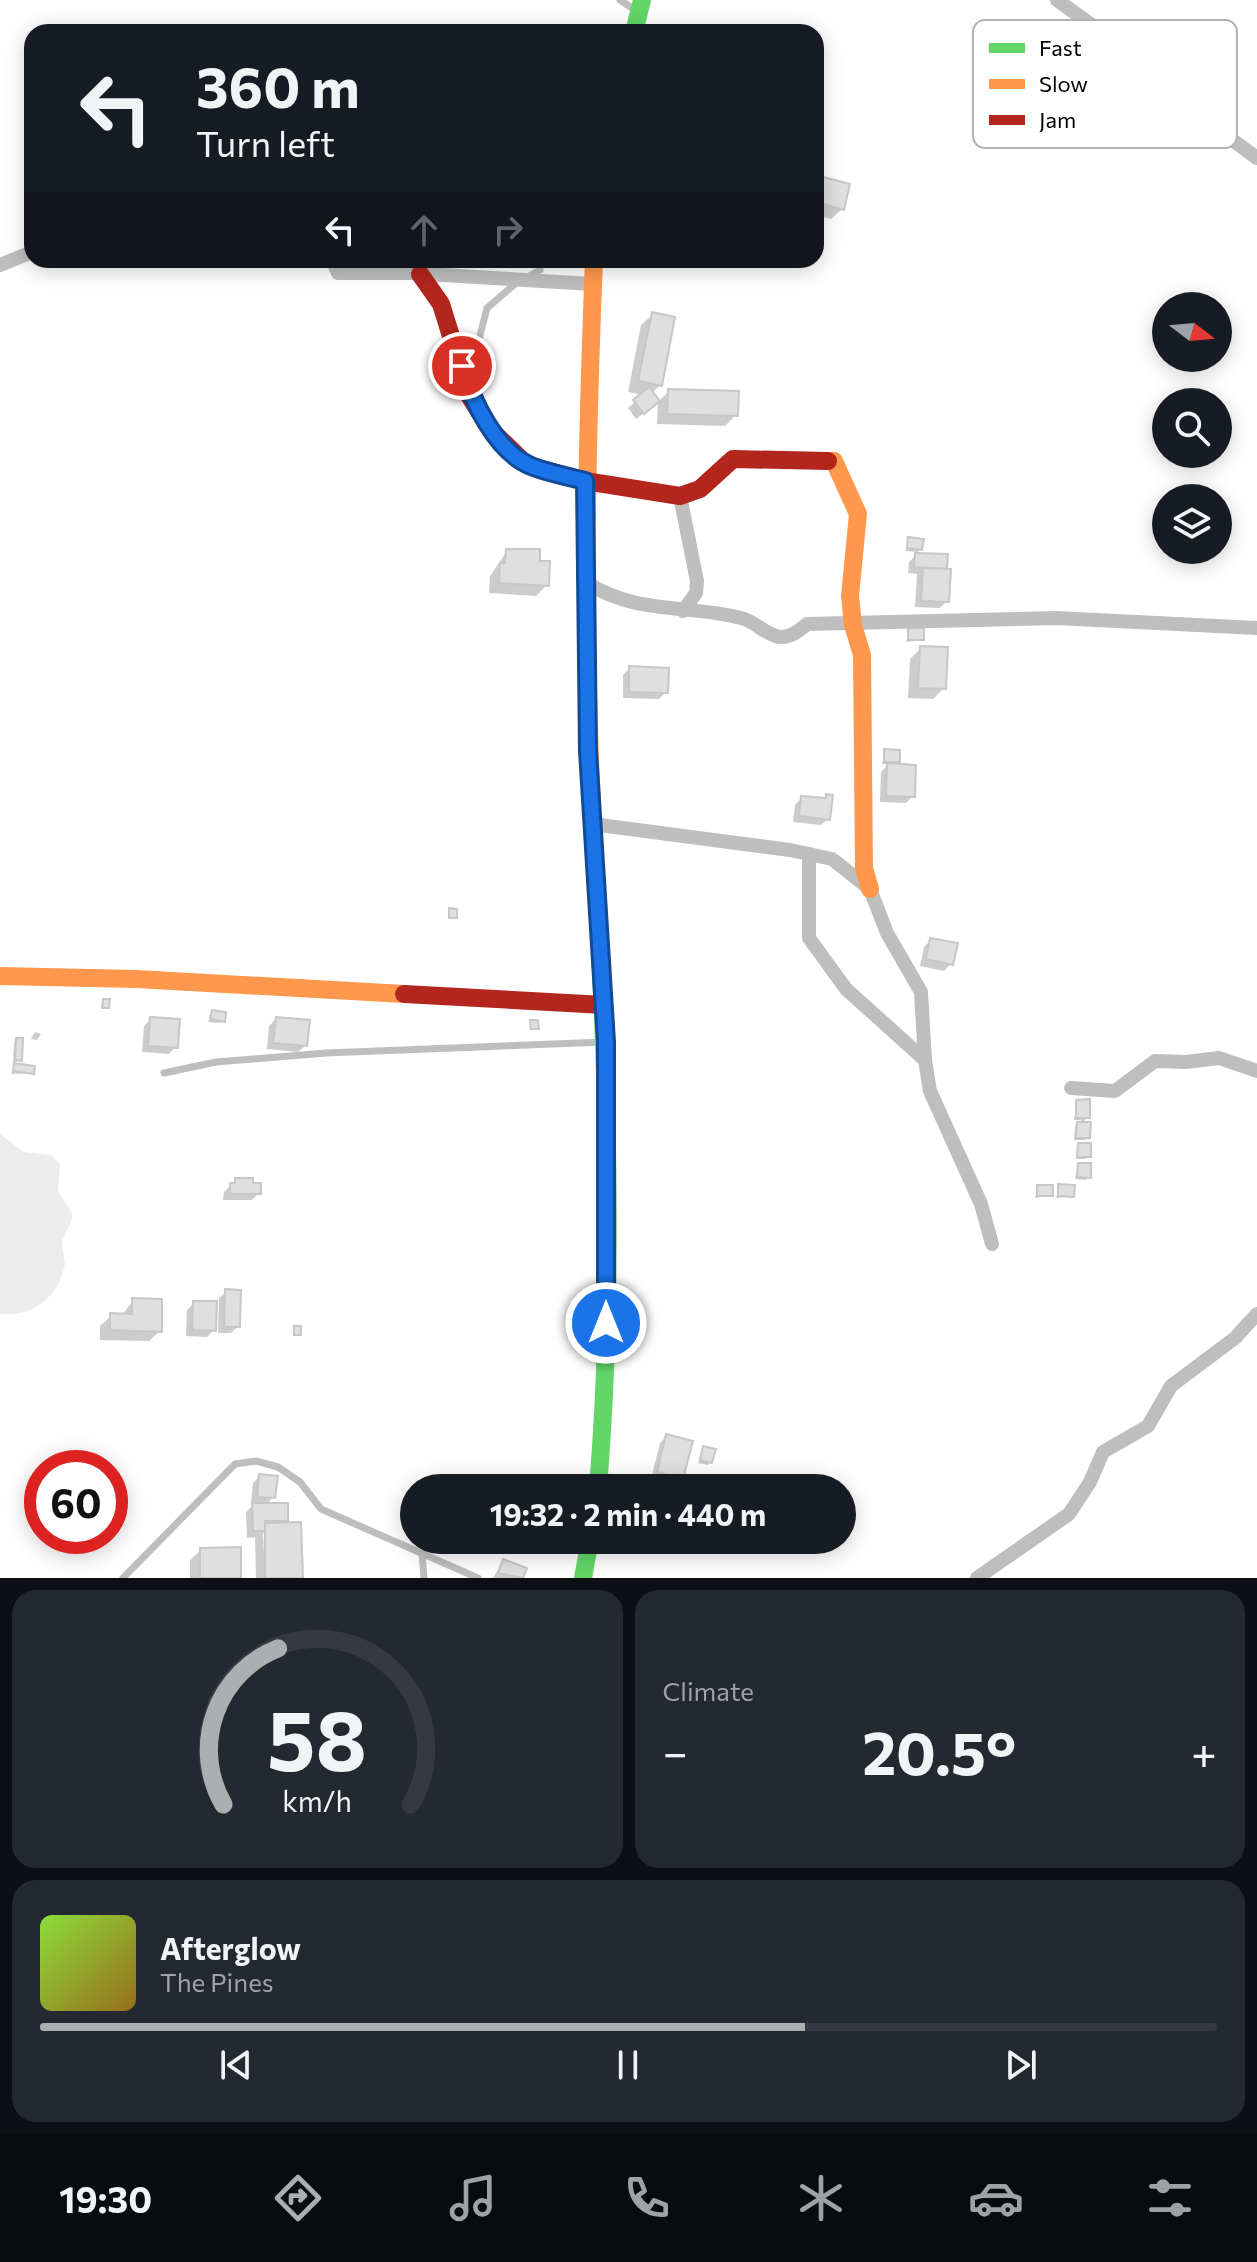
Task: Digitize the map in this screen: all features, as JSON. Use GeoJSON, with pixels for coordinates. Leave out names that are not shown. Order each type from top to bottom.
{"type":"FeatureCollection","features":[{"type":"Feature","properties":{"kind":"street"},"geometry":{"type":"LineString","coordinates":[[1057,0],[1085,20]]}},
{"type":"Feature","properties":{"kind":"street"},"geometry":{"type":"LineString","coordinates":[[1237,143],[1257,158]]}},
{"type":"Feature","properties":{"kind":"street"},"geometry":{"type":"LineString","coordinates":[[0,265],[24,255]]}},
{"type":"Feature","properties":{"kind":"street"},"geometry":{"type":"LineString","coordinates":[[336,268],[338,273],[420,274],[592,284]]}},
{"type":"Feature","properties":{"kind":"street"},"geometry":{"type":"LineString","coordinates":[[593,268],[585,481],[592,824],[606,1042],[605,1400],[599,1474]]}},
{"type":"Feature","properties":{"kind":"street"},"geometry":{"type":"LineString","coordinates":[[420,274],[441,304],[470,397],[490,429],[527,465],[585,481],[680,496],[700,489],[733,459],[834,461],[858,514],[850,596],[853,625],[862,655],[864,868],[887,933],[921,992],[930,1091],[981,1204],[992,1244]]}},
{"type":"Feature","properties":{"kind":"street"},"geometry":{"type":"LineString","coordinates":[[680,496],[697,581],[696,593],[683,611]]}},
{"type":"Feature","properties":{"kind":"street"},"geometry":{"type":"LineString","coordinates":[[587,583],[611,598],[744,618],[774,636],[785,637],[807,624],[1056,618],[1257,628]]}},
{"type":"Feature","properties":{"kind":"street"},"geometry":{"type":"LineString","coordinates":[[592,824],[832,859],[870,889]]}},
{"type":"Feature","properties":{"kind":"street"},"geometry":{"type":"LineString","coordinates":[[809,854],[806,889],[809,938],[846,989],[925,1060]]}},
{"type":"Feature","properties":{"kind":"street"},"geometry":{"type":"LineString","coordinates":[[0,976],[136,979],[604,1005]]}},
{"type":"Feature","properties":{"kind":"street"},"geometry":{"type":"LineString","coordinates":[[1071,1088],[1115,1091],[1155,1061],[1186,1062],[1219,1058],[1257,1071]]}},
{"type":"Feature","properties":{"kind":"street"},"geometry":{"type":"LineString","coordinates":[[977,1578],[1069,1514],[1090,1482],[1103,1452],[1148,1426],[1171,1386],[1235,1338],[1257,1314]]}},
{"type":"Feature","properties":{"kind":"street"},"geometry":{"type":"LineString","coordinates":[[583,1578],[587,1554]]}},
{"type":"Feature","properties":{"kind":"lane"},"geometry":{"type":"LineString","coordinates":[[620,0],[641,6]]}},
{"type":"Feature","properties":{"kind":"lane"},"geometry":{"type":"LineString","coordinates":[[466,383],[487,308],[540,270]]}},
{"type":"Feature","properties":{"kind":"lane"},"geometry":{"type":"LineString","coordinates":[[164,1073],[216,1062],[326,1053],[606,1042]]}},
{"type":"Feature","properties":{"kind":"lane"},"geometry":{"type":"LineString","coordinates":[[123,1578],[235,1464],[256,1461],[278,1467],[300,1482],[321,1509],[400,1543]]}},
{"type":"Feature","properties":{"kind":"lane"},"geometry":{"type":"LineString","coordinates":[[422,1554],[424,1578]]}},
{"type":"Feature","properties":{"kind":"lane"},"geometry":{"type":"LineString","coordinates":[[424,1554],[478,1578]]}},
{"type":"Feature","properties":{"kind":"shaded area"},"geometry":{"type":"Polygon","coordinates":[[[0,1134],[24,1152],[51,1155],[60,1164],[58,1191],[72,1214],[62,1243],[64,1268],[55,1289],[41,1304],[22,1313],[0,1314],[0,1134]]]}},
{"type":"Feature","properties":{"kind":"building"},"geometry":{"type":"Polygon","coordinates":[[[824,177],[850,184],[844,210],[824,204],[824,177]]]}},
{"type":"Feature","properties":{"kind":"building"},"geometry":{"type":"Polygon","coordinates":[[[652,312],[675,317],[662,386],[638,381],[652,312]]]}},
{"type":"Feature","properties":{"kind":"building"},"geometry":{"type":"Polygon","coordinates":[[[649,387],[660,401],[644,414],[633,400],[649,387]]]}},
{"type":"Feature","properties":{"kind":"building"},"geometry":{"type":"Polygon","coordinates":[[[668,389],[739,391],[738,416],[667,414],[668,389]]]}},
{"type":"Feature","properties":{"kind":"building"},"geometry":{"type":"Polygon","coordinates":[[[908,537],[924,539],[922,550],[907,548],[908,537]]]}},
{"type":"Feature","properties":{"kind":"building"},"geometry":{"type":"Polygon","coordinates":[[[506,549],[540,549],[540,561],[550,561],[549,586],[499,583],[500,563],[505,563],[506,549]]]}},
{"type":"Feature","properties":{"kind":"building"},"geometry":{"type":"Polygon","coordinates":[[[915,553],[948,554],[947,569],[914,567],[915,553]]]}},
{"type":"Feature","properties":{"kind":"building"},"geometry":{"type":"Polygon","coordinates":[[[923,568],[951,569],[949,602],[921,601],[923,568]]]}},
{"type":"Feature","properties":{"kind":"building"},"geometry":{"type":"Polygon","coordinates":[[[908,628],[924,628],[924,640],[908,640],[908,628]]]}},
{"type":"Feature","properties":{"kind":"building"},"geometry":{"type":"Polygon","coordinates":[[[920,646],[948,647],[946,689],[918,688],[920,646]]]}},
{"type":"Feature","properties":{"kind":"building"},"geometry":{"type":"Polygon","coordinates":[[[629,666],[669,668],[668,693],[629,692],[629,666]]]}},
{"type":"Feature","properties":{"kind":"building"},"geometry":{"type":"Polygon","coordinates":[[[884,749],[900,750],[900,762],[884,762],[884,749]]]}},
{"type":"Feature","properties":{"kind":"building"},"geometry":{"type":"Polygon","coordinates":[[[887,763],[916,765],[915,797],[886,796],[887,763]]]}},
{"type":"Feature","properties":{"kind":"building"},"geometry":{"type":"Polygon","coordinates":[[[826,794],[833,795],[830,820],[799,816],[801,796],[826,798],[826,794]]]}},
{"type":"Feature","properties":{"kind":"building"},"geometry":{"type":"Polygon","coordinates":[[[449,908],[457,909],[457,918],[449,918],[449,908]]]}},
{"type":"Feature","properties":{"kind":"building"},"geometry":{"type":"Polygon","coordinates":[[[930,938],[958,943],[953,965],[926,959],[930,938]]]}},
{"type":"Feature","properties":{"kind":"building"},"geometry":{"type":"Polygon","coordinates":[[[103,999],[110,999],[109,1008],[102,1008],[103,999]]]}},
{"type":"Feature","properties":{"kind":"building"},"geometry":{"type":"Polygon","coordinates":[[[212,1010],[226,1012],[225,1022],[210,1019],[212,1010]]]}},
{"type":"Feature","properties":{"kind":"building"},"geometry":{"type":"Polygon","coordinates":[[[150,1017],[180,1019],[178,1048],[148,1046],[150,1017]]]}},
{"type":"Feature","properties":{"kind":"building"},"geometry":{"type":"Polygon","coordinates":[[[276,1017],[310,1020],[307,1046],[273,1043],[276,1017]]]}},
{"type":"Feature","properties":{"kind":"building"},"geometry":{"type":"Polygon","coordinates":[[[530,1020],[538,1020],[539,1029],[531,1029],[530,1020]]]}},
{"type":"Feature","properties":{"kind":"building"},"geometry":{"type":"Polygon","coordinates":[[[16,1038],[23,1038],[22,1061],[15,1060],[16,1038]]]}},
{"type":"Feature","properties":{"kind":"building"},"geometry":{"type":"Polygon","coordinates":[[[14,1063],[35,1066],[34,1074],[13,1071],[14,1063]]]}},
{"type":"Feature","properties":{"kind":"building"},"geometry":{"type":"Polygon","coordinates":[[[1090,1099],[1090,1118],[1076,1118],[1076,1100],[1090,1099]]]}},
{"type":"Feature","properties":{"kind":"building"},"geometry":{"type":"Polygon","coordinates":[[[1077,1122],[1091,1122],[1090,1138],[1076,1138],[1077,1122]]]}},
{"type":"Feature","properties":{"kind":"building"},"geometry":{"type":"Polygon","coordinates":[[[1078,1143],[1091,1143],[1091,1157],[1077,1157],[1078,1143]]]}},
{"type":"Feature","properties":{"kind":"building"},"geometry":{"type":"Polygon","coordinates":[[[1078,1163],[1091,1163],[1091,1178],[1077,1177],[1078,1163]]]}},
{"type":"Feature","properties":{"kind":"building"},"geometry":{"type":"Polygon","coordinates":[[[235,1178],[253,1178],[253,1183],[261,1183],[261,1194],[230,1194],[230,1183],[235,1183],[235,1178]]]}},
{"type":"Feature","properties":{"kind":"building"},"geometry":{"type":"Polygon","coordinates":[[[1058,1184],[1075,1185],[1074,1197],[1058,1196],[1058,1184]]]}},
{"type":"Feature","properties":{"kind":"building"},"geometry":{"type":"Polygon","coordinates":[[[1037,1185],[1053,1185],[1053,1196],[1037,1196],[1037,1185]]]}},
{"type":"Feature","properties":{"kind":"building"},"geometry":{"type":"Polygon","coordinates":[[[225,1289],[241,1290],[240,1327],[224,1327],[225,1289]]]}},
{"type":"Feature","properties":{"kind":"building"},"geometry":{"type":"Polygon","coordinates":[[[132,1298],[162,1299],[162,1332],[110,1330],[110,1313],[132,1314],[132,1298]]]}},
{"type":"Feature","properties":{"kind":"building"},"geometry":{"type":"Polygon","coordinates":[[[193,1301],[217,1301],[216,1331],[192,1330],[193,1301]]]}},
{"type":"Feature","properties":{"kind":"building"},"geometry":{"type":"Polygon","coordinates":[[[294,1326],[301,1326],[301,1335],[294,1335],[294,1326]]]}},
{"type":"Feature","properties":{"kind":"building"},"geometry":{"type":"Polygon","coordinates":[[[666,1434],[693,1441],[684,1474],[657,1472],[666,1434]]]}},
{"type":"Feature","properties":{"kind":"building"},"geometry":{"type":"Polygon","coordinates":[[[703,1446],[716,1449],[712,1463],[700,1460],[703,1446]]]}},
{"type":"Feature","properties":{"kind":"building"},"geometry":{"type":"Polygon","coordinates":[[[259,1474],[278,1476],[275,1498],[257,1497],[259,1474]]]}},
{"type":"Feature","properties":{"kind":"building"},"geometry":{"type":"Polygon","coordinates":[[[252,1503],[288,1503],[288,1521],[265,1521],[265,1531],[253,1531],[252,1503]]]}},
{"type":"Feature","properties":{"kind":"building"},"geometry":{"type":"Polygon","coordinates":[[[301,1522],[303,1578],[265,1578],[265,1523],[301,1522]]]}},
{"type":"Feature","properties":{"kind":"building"},"geometry":{"type":"Polygon","coordinates":[[[241,1547],[241,1578],[200,1578],[200,1548],[241,1547]]]}},
{"type":"Feature","properties":{"kind":"building"},"geometry":{"type":"Polygon","coordinates":[[[503,1559],[527,1568],[523,1578],[498,1573],[503,1559]]]}},
{"type":"Feature","properties":{"kind":"traffic: fast"},"geometry":{"type":"LineString","coordinates":[[636,24],[642,0]]}},
{"type":"Feature","properties":{"kind":"traffic: fast"},"geometry":{"type":"LineString","coordinates":[[595,857],[603,1014],[608,1251],[599,1474]]}},
{"type":"Feature","properties":{"kind":"traffic: fast"},"geometry":{"type":"LineString","coordinates":[[583,1578],[587,1554]]}},
{"type":"Feature","properties":{"kind":"traffic: slow"},"geometry":{"type":"LineString","coordinates":[[594,268],[587,558],[588,707],[595,857]]}},
{"type":"Feature","properties":{"kind":"traffic: slow"},"geometry":{"type":"LineString","coordinates":[[828,461],[834,461],[858,514],[850,596],[853,625],[862,655],[864,868],[870,889]]}},
{"type":"Feature","properties":{"kind":"traffic: slow"},"geometry":{"type":"LineString","coordinates":[[0,976],[136,979],[404,994]]}},
{"type":"Feature","properties":{"kind":"traffic: jam"},"geometry":{"type":"LineString","coordinates":[[420,274],[441,304],[470,397],[490,429],[527,465],[585,481],[680,496],[700,489],[733,459],[828,461]]}},
{"type":"Feature","properties":{"kind":"traffic: jam"},"geometry":{"type":"LineString","coordinates":[[404,994],[604,1005]]}},
{"type":"Feature","properties":{"kind":"route"},"geometry":{"type":"LineString","coordinates":[[462,366],[470,397],[490,429],[527,465],[585,481],[588,751],[606,1042],[606,1323]]}}]}
